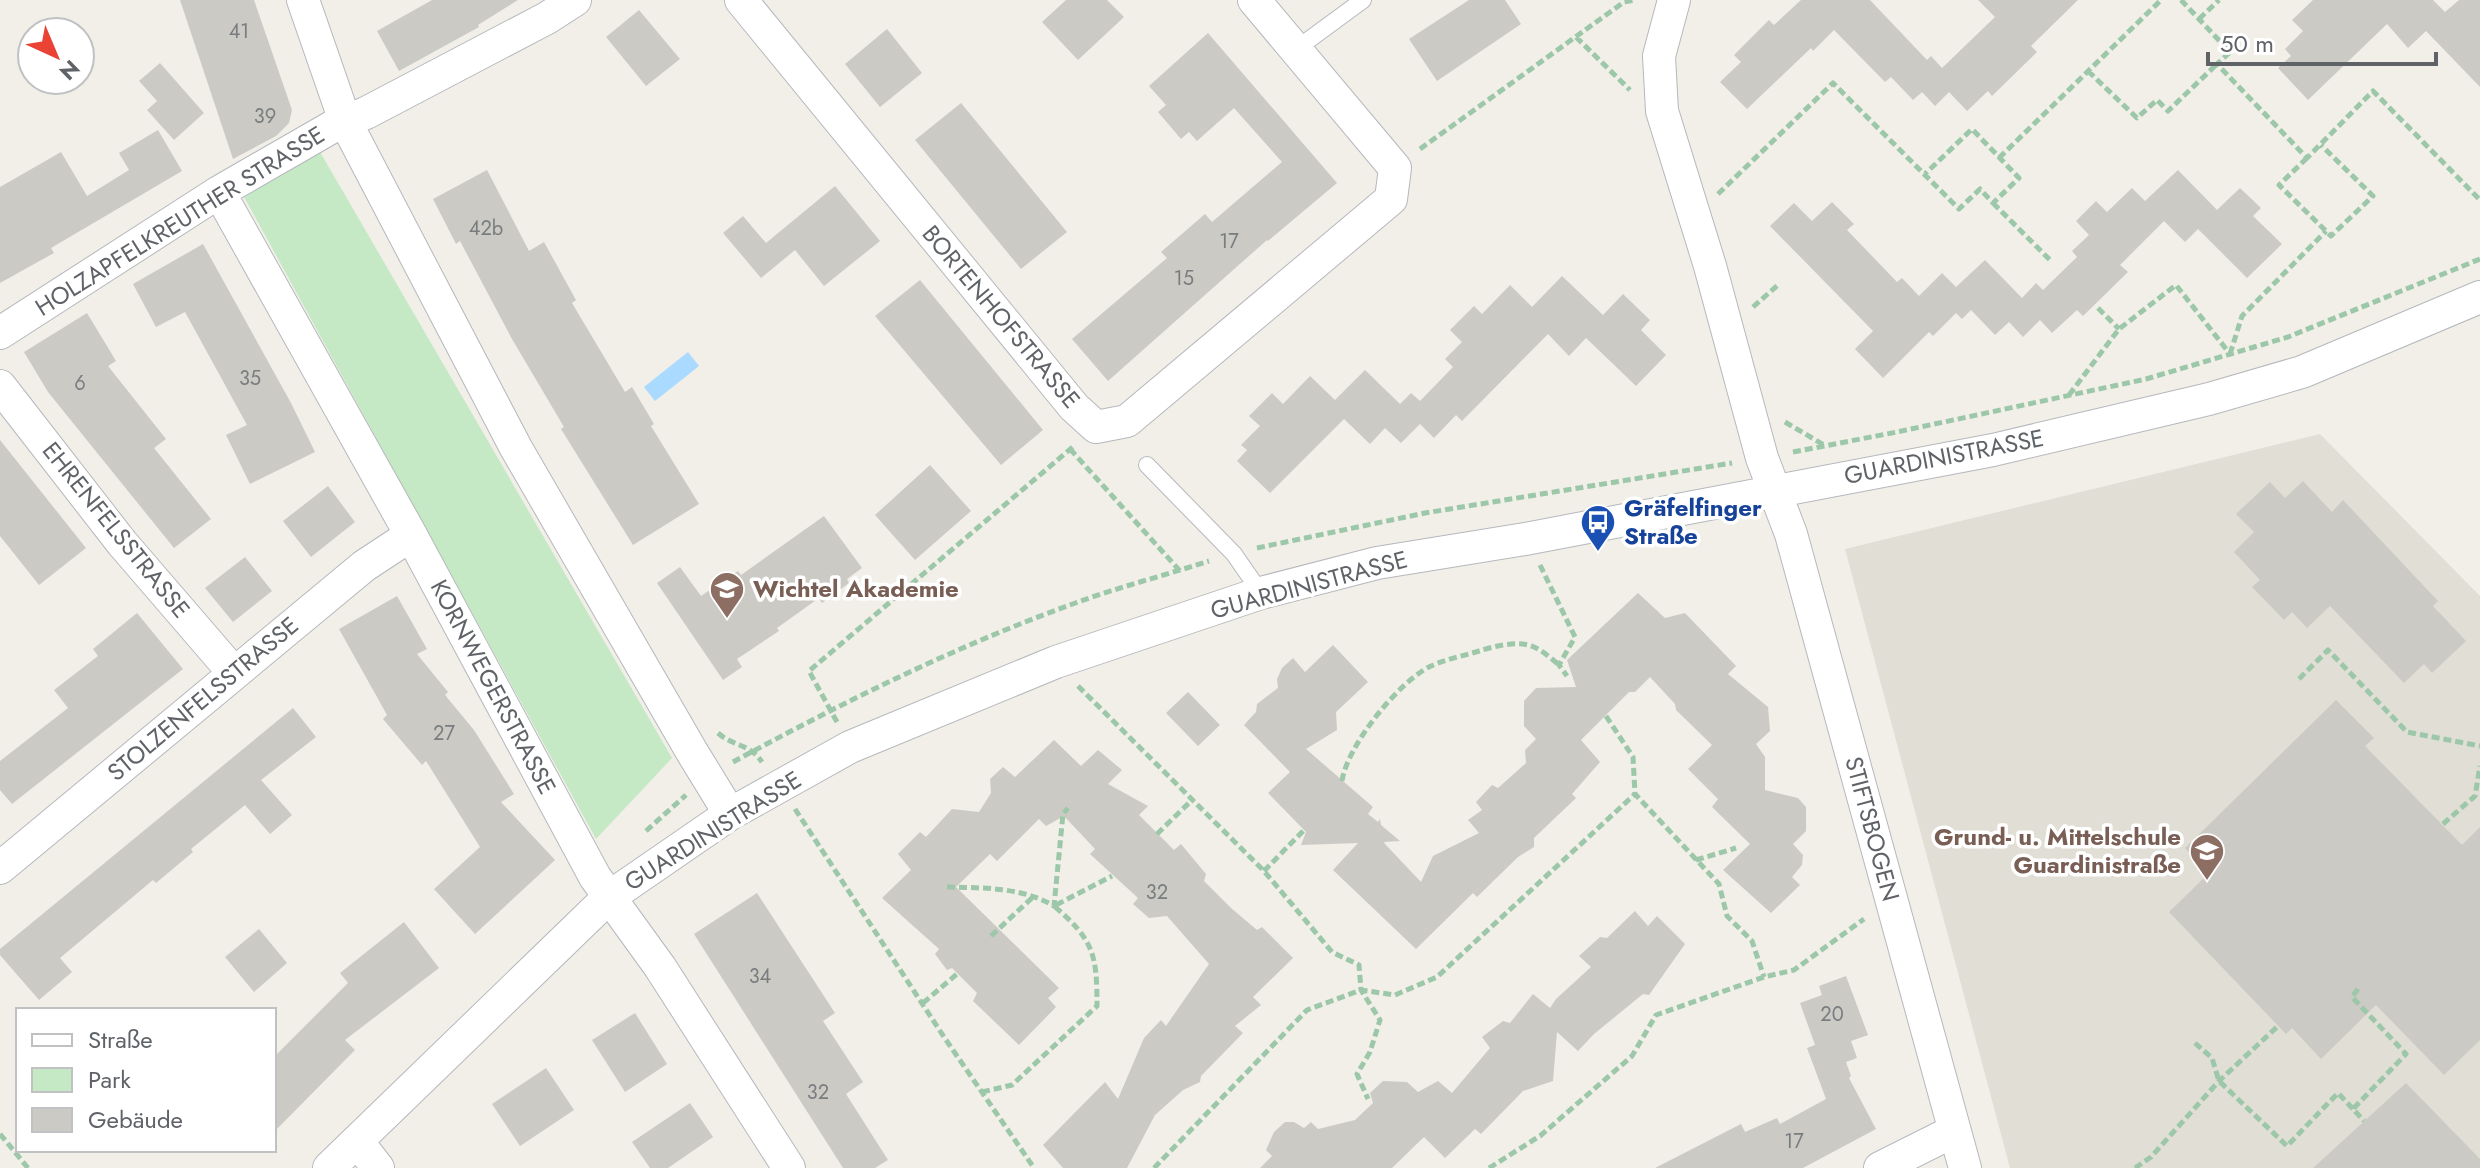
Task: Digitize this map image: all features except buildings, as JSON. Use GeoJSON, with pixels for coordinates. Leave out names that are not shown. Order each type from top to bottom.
{"type":"FeatureCollection","features":[{"type":"Feature","properties":{"kind":"street"},"geometry":{"type":"LineString","coordinates":[[303,0],[345,121],[516,448],[730,814]]}},
{"type":"Feature","properties":{"kind":"street","name":"HOLZAPFELKREUTHER STRASSE"},"geometry":{"type":"LineString","coordinates":[[0,333],[219,192],[345,121],[533,26],[575,0]]}},
{"type":"Feature","properties":{"kind":"street","name":"BORTENHOFSTRASSE"},"geometry":{"type":"LineString","coordinates":[[741,0],[1074,407],[1096,427],[1127,421],[1391,199],[1395,168]]}},
{"type":"Feature","properties":{"kind":"street"},"geometry":{"type":"LineString","coordinates":[[1254,0],[1395,168]]}},
{"type":"Feature","properties":{"kind":"street"},"geometry":{"type":"LineString","coordinates":[[1674,0],[1659,56],[1662,111],[1710,266],[1762,458],[1775,491]]}},
{"type":"Feature","properties":{"kind":"street","name":"KORNWEGERSTRASSE"},"geometry":{"type":"LineString","coordinates":[[219,192],[411,535],[608,898],[660,967],[789,1168]]}},
{"type":"Feature","properties":{"kind":"street","name":"GUARDINISTRASSE"},"geometry":{"type":"LineString","coordinates":[[329,1168],[608,898],[730,814],[850,747],[1056,662],[1261,593],[1377,563],[1529,539],[1993,450],[2209,399],[2302,372],[2480,297]]}},
{"type":"Feature","properties":{"kind":"street","name":"EHRENFELSSTRASSE"},"geometry":{"type":"LineString","coordinates":[[0,386],[122,543],[234,673]]}},
{"type":"Feature","properties":{"kind":"street","name":"STIFTSBOGEN"},"geometry":{"type":"LineString","coordinates":[[1775,491],[1791,534],[1965,1168]]}},
{"type":"Feature","properties":{"kind":"street","name":"STOLZENFELSSTRASSE"},"geometry":{"type":"LineString","coordinates":[[3,859],[364,566],[411,535]]}},
{"type":"Feature","properties":{"kind":"street"},"geometry":{"type":"LineString","coordinates":[[1880,1168],[1954,1131]]}},
{"type":"Feature","properties":{"kind":"street"},"geometry":{"type":"LineString","coordinates":[[357,1141],[378,1168]]}},
{"type":"Feature","properties":{"kind":"lane"},"geometry":{"type":"LineString","coordinates":[[1295,50],[1363,0]]}},
{"type":"Feature","properties":{"kind":"lane"},"geometry":{"type":"LineString","coordinates":[[1147,465],[1234,554],[1261,593]]}},
{"type":"Feature","properties":{"kind":"path"},"geometry":{"type":"LineString","coordinates":[[1395,168],[1624,2],[1635,0]]}},
{"type":"Feature","properties":{"kind":"path"},"geometry":{"type":"LineString","coordinates":[[1999,158],[2161,0]]}},
{"type":"Feature","properties":{"kind":"path"},"geometry":{"type":"LineString","coordinates":[[2088,71],[2137,118],[2157,100],[2168,111],[2230,52],[2181,0]]}},
{"type":"Feature","properties":{"kind":"path"},"geometry":{"type":"LineString","coordinates":[[2199,19],[2219,0]]}},
{"type":"Feature","properties":{"kind":"path"},"geometry":{"type":"LineString","coordinates":[[1576,37],[1633,94]]}},
{"type":"Feature","properties":{"kind":"path"},"geometry":{"type":"LineString","coordinates":[[2217,64],[2307,158]]}},
{"type":"Feature","properties":{"kind":"path"},"geometry":{"type":"LineString","coordinates":[[1717,194],[1833,83],[1959,209],[1980,189],[2051,261]]}},
{"type":"Feature","properties":{"kind":"path"},"geometry":{"type":"LineString","coordinates":[[2321,145],[2373,196],[2331,236],[2279,185],[2373,91],[2480,200]]}},
{"type":"Feature","properties":{"kind":"path"},"geometry":{"type":"LineString","coordinates":[[1925,174],[1972,129],[2019,178],[1993,203]]}},
{"type":"Feature","properties":{"kind":"path"},"geometry":{"type":"LineString","coordinates":[[2230,354],[2242,316],[2326,231]]}},
{"type":"Feature","properties":{"kind":"path"},"geometry":{"type":"LineString","coordinates":[[1762,458],[2146,379],[2288,337],[2480,259]]}},
{"type":"Feature","properties":{"kind":"path"},"geometry":{"type":"LineString","coordinates":[[1748,311],[1779,284]]}},
{"type":"Feature","properties":{"kind":"path"},"geometry":{"type":"LineString","coordinates":[[2069,395],[2119,329],[2176,285],[2230,354]]}},
{"type":"Feature","properties":{"kind":"path"},"geometry":{"type":"LineString","coordinates":[[2098,308],[2119,329]]}},
{"type":"Feature","properties":{"kind":"path"},"geometry":{"type":"LineString","coordinates":[[850,747],[809,671],[1096,427]]}},
{"type":"Feature","properties":{"kind":"path"},"geometry":{"type":"LineString","coordinates":[[1070,449],[1180,571]]}},
{"type":"Feature","properties":{"kind":"path"},"geometry":{"type":"LineString","coordinates":[[1500,501],[1502,509]]}},
{"type":"Feature","properties":{"kind":"path"},"geometry":{"type":"LineString","coordinates":[[1529,539],[1575,637],[1559,665]]}},
{"type":"Feature","properties":{"kind":"path"},"geometry":{"type":"LineString","coordinates":[[1342,781],[1343,772],[1366,728],[1399,691],[1429,666],[1489,648],[1516,644],[1534,647],[1559,665],[1567,676]]}},
{"type":"Feature","properties":{"kind":"path"},"geometry":{"type":"LineString","coordinates":[[2299,679],[2328,650],[2407,732],[2480,746]]}},
{"type":"Feature","properties":{"kind":"path"},"geometry":{"type":"LineString","coordinates":[[1056,662],[1264,871],[1332,952],[1359,965],[1361,990],[1380,1020],[1370,1052],[1357,1074],[1368,1099]]}},
{"type":"Feature","properties":{"kind":"path"},"geometry":{"type":"LineString","coordinates":[[1606,716],[1633,757],[1635,794],[1719,884],[1727,916],[1752,941],[1764,977]]}},
{"type":"Feature","properties":{"kind":"path"},"geometry":{"type":"LineString","coordinates":[[2443,824],[2475,796],[2480,766]]}},
{"type":"Feature","properties":{"kind":"path"},"geometry":{"type":"LineString","coordinates":[[1154,1168],[1307,1010],[1361,990],[1395,995],[1437,977],[1635,794]]}},
{"type":"Feature","properties":{"kind":"path"},"geometry":{"type":"LineString","coordinates":[[1157,834],[1192,800]]}},
{"type":"Feature","properties":{"kind":"path"},"geometry":{"type":"LineString","coordinates":[[1054,906],[1063,814],[1068,808]]}},
{"type":"Feature","properties":{"kind":"path"},"geometry":{"type":"LineString","coordinates":[[803,820],[1034,1168]]}},
{"type":"Feature","properties":{"kind":"path"},"geometry":{"type":"LineString","coordinates":[[1264,871],[1304,830]]}},
{"type":"Feature","properties":{"kind":"path"},"geometry":{"type":"LineString","coordinates":[[1696,860],[1736,848]]}},
{"type":"Feature","properties":{"kind":"path"},"geometry":{"type":"LineString","coordinates":[[1054,906],[1112,876]]}},
{"type":"Feature","properties":{"kind":"path"},"geometry":{"type":"LineString","coordinates":[[947,887],[987,888],[1034,895],[1054,906],[1078,926],[1097,963],[1097,1006],[1012,1085],[982,1092]]}},
{"type":"Feature","properties":{"kind":"path"},"geometry":{"type":"LineString","coordinates":[[991,936],[1034,895]]}},
{"type":"Feature","properties":{"kind":"path"},"geometry":{"type":"LineString","coordinates":[[1489,1168],[1540,1136],[1632,1056],[1656,1015],[1764,977],[1794,970],[1864,919]]}},
{"type":"Feature","properties":{"kind":"path"},"geometry":{"type":"LineString","coordinates":[[923,1003],[957,974]]}},
{"type":"Feature","properties":{"kind":"path"},"geometry":{"type":"LineString","coordinates":[[2353,1109],[2406,1054],[2352,997],[2358,989]]}},
{"type":"Feature","properties":{"kind":"path"},"geometry":{"type":"LineString","coordinates":[[2135,1168],[2151,1157],[2219,1081],[2278,1026]]}},
{"type":"Feature","properties":{"kind":"path"},"geometry":{"type":"LineString","coordinates":[[2195,1043],[2212,1058],[2219,1081],[2287,1146],[2338,1093],[2364,1121]]}},
{"type":"Feature","properties":{"kind":"path"},"geometry":{"type":"LineString","coordinates":[[0,1134],[28,1168]]}},
{"type":"Feature","properties":{"kind":"shaded area","name":"Grund- u. Mittelschule Guardinistraße"},"geometry":{"type":"Polygon","coordinates":[[[2320,434],[2480,596],[2480,1168],[2010,1168],[1845,549],[2320,434]]]}},
{"type":"Feature","properties":{"kind":"green space"},"geometry":{"type":"Polygon","coordinates":[[[320,152],[672,758],[596,839],[243,195],[320,152]]]}},
{"type":"Feature","properties":{"kind":"water"},"geometry":{"type":"Polygon","coordinates":[[[688,352],[699,366],[655,401],[644,387],[688,352]]]}},
{"type":"Feature","properties":{"kind":"place","name":"Gräfelfinger Straße"},"geometry":{"type":"Point","coordinates":[1598,553]}},
{"type":"Feature","properties":{"kind":"place","name":"Wichtel Akademie"},"geometry":{"type":"Point","coordinates":[727,620]}},
{"type":"Feature","properties":{"kind":"place","name":"Grund- u. Mittelschule Guardinistraße"},"geometry":{"type":"Point","coordinates":[2207,882]}}]}
